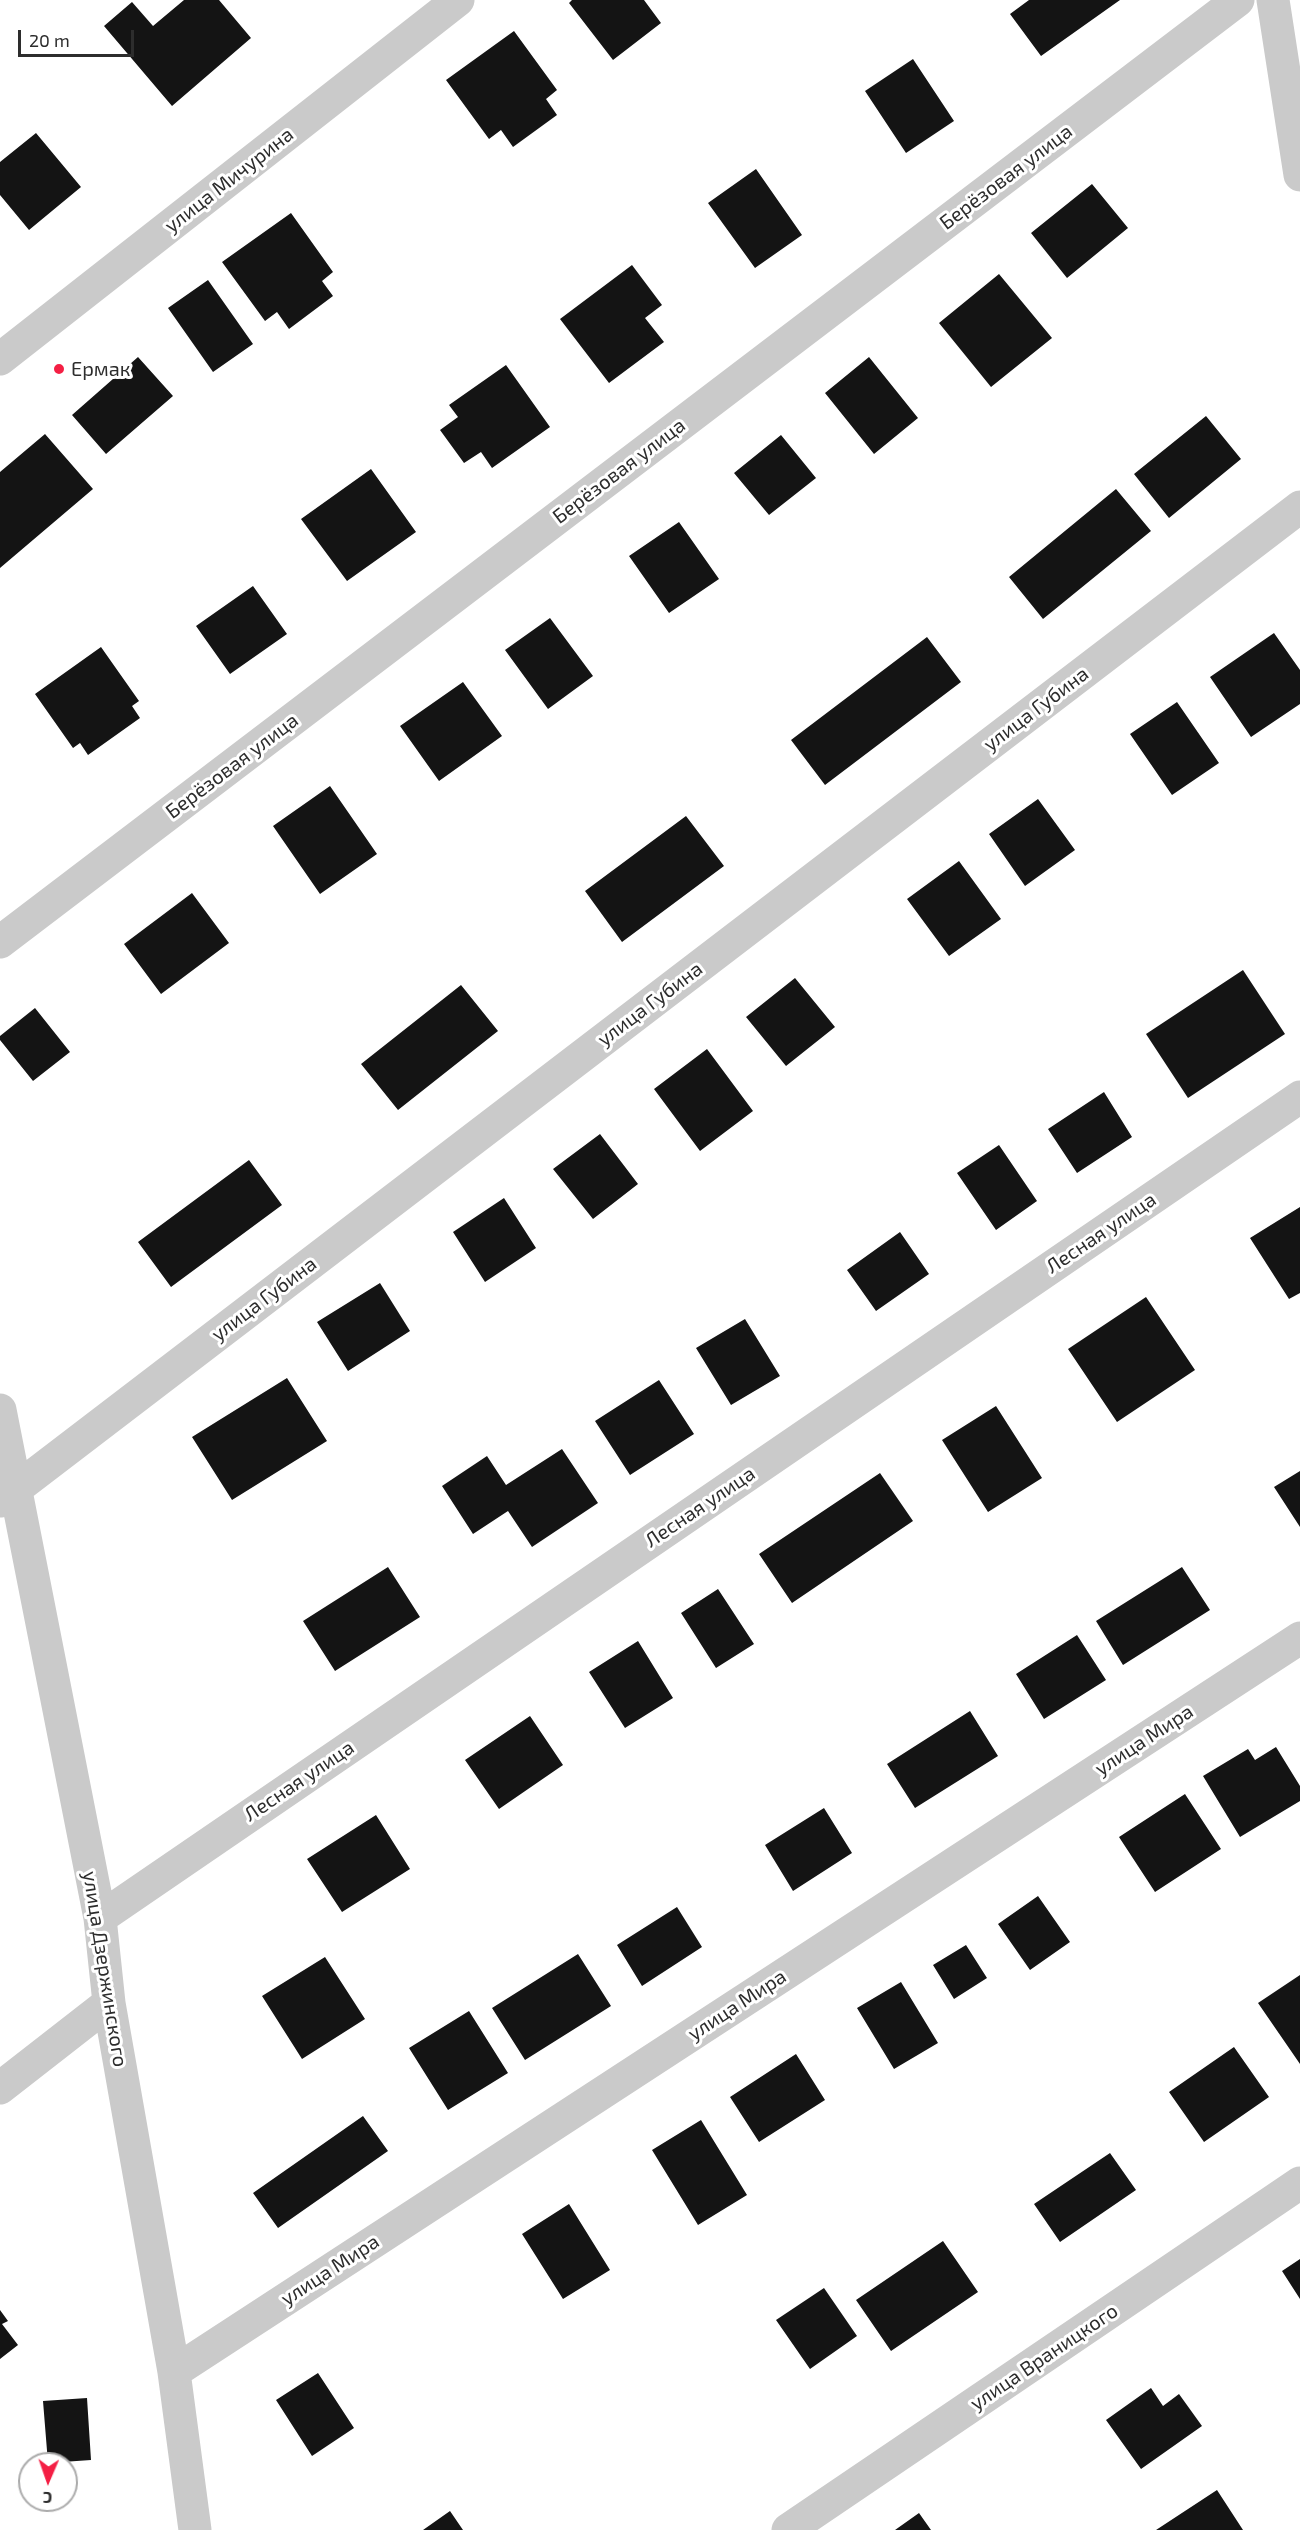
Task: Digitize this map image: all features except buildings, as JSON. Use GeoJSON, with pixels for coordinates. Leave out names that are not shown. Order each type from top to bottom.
{"type":"FeatureCollection","features":[{"type":"Feature","properties":{"kind":"street","name":"улица Мичурина"},"geometry":{"type":"LineString","coordinates":[[0,359],[458,0]]}},
{"type":"Feature","properties":{"kind":"street","name":"Берёзовая улица"},"geometry":{"type":"LineString","coordinates":[[0,942],[1238,0]]}},
{"type":"Feature","properties":{"kind":"street"},"geometry":{"type":"LineString","coordinates":[[1273,0],[1300,175]]}},
{"type":"Feature","properties":{"kind":"street","name":"улица Губина"},"geometry":{"type":"LineString","coordinates":[[7,1495],[1300,507]]}},
{"type":"Feature","properties":{"kind":"street","name":"Лесная улица"},"geometry":{"type":"LineString","coordinates":[[100,1918],[1300,1096]]}},
{"type":"Feature","properties":{"kind":"street","name":"улица Дзержинского"},"geometry":{"type":"LineString","coordinates":[[0,1410],[7,1495],[100,1918],[109,2003],[174,2372],[195,2530]]}},
{"type":"Feature","properties":{"kind":"street","name":"улица Мира"},"geometry":{"type":"LineString","coordinates":[[174,2372],[1300,1638]]}},
{"type":"Feature","properties":{"kind":"street"},"geometry":{"type":"LineString","coordinates":[[0,2088],[109,2003]]}},
{"type":"Feature","properties":{"kind":"street","name":"улица Враницкого"},"geometry":{"type":"LineString","coordinates":[[788,2530],[1300,2184]]}},
{"type":"Feature","properties":{"kind":"place","name":"Ермак"},"geometry":{"type":"Point","coordinates":[59,369]}}]}
